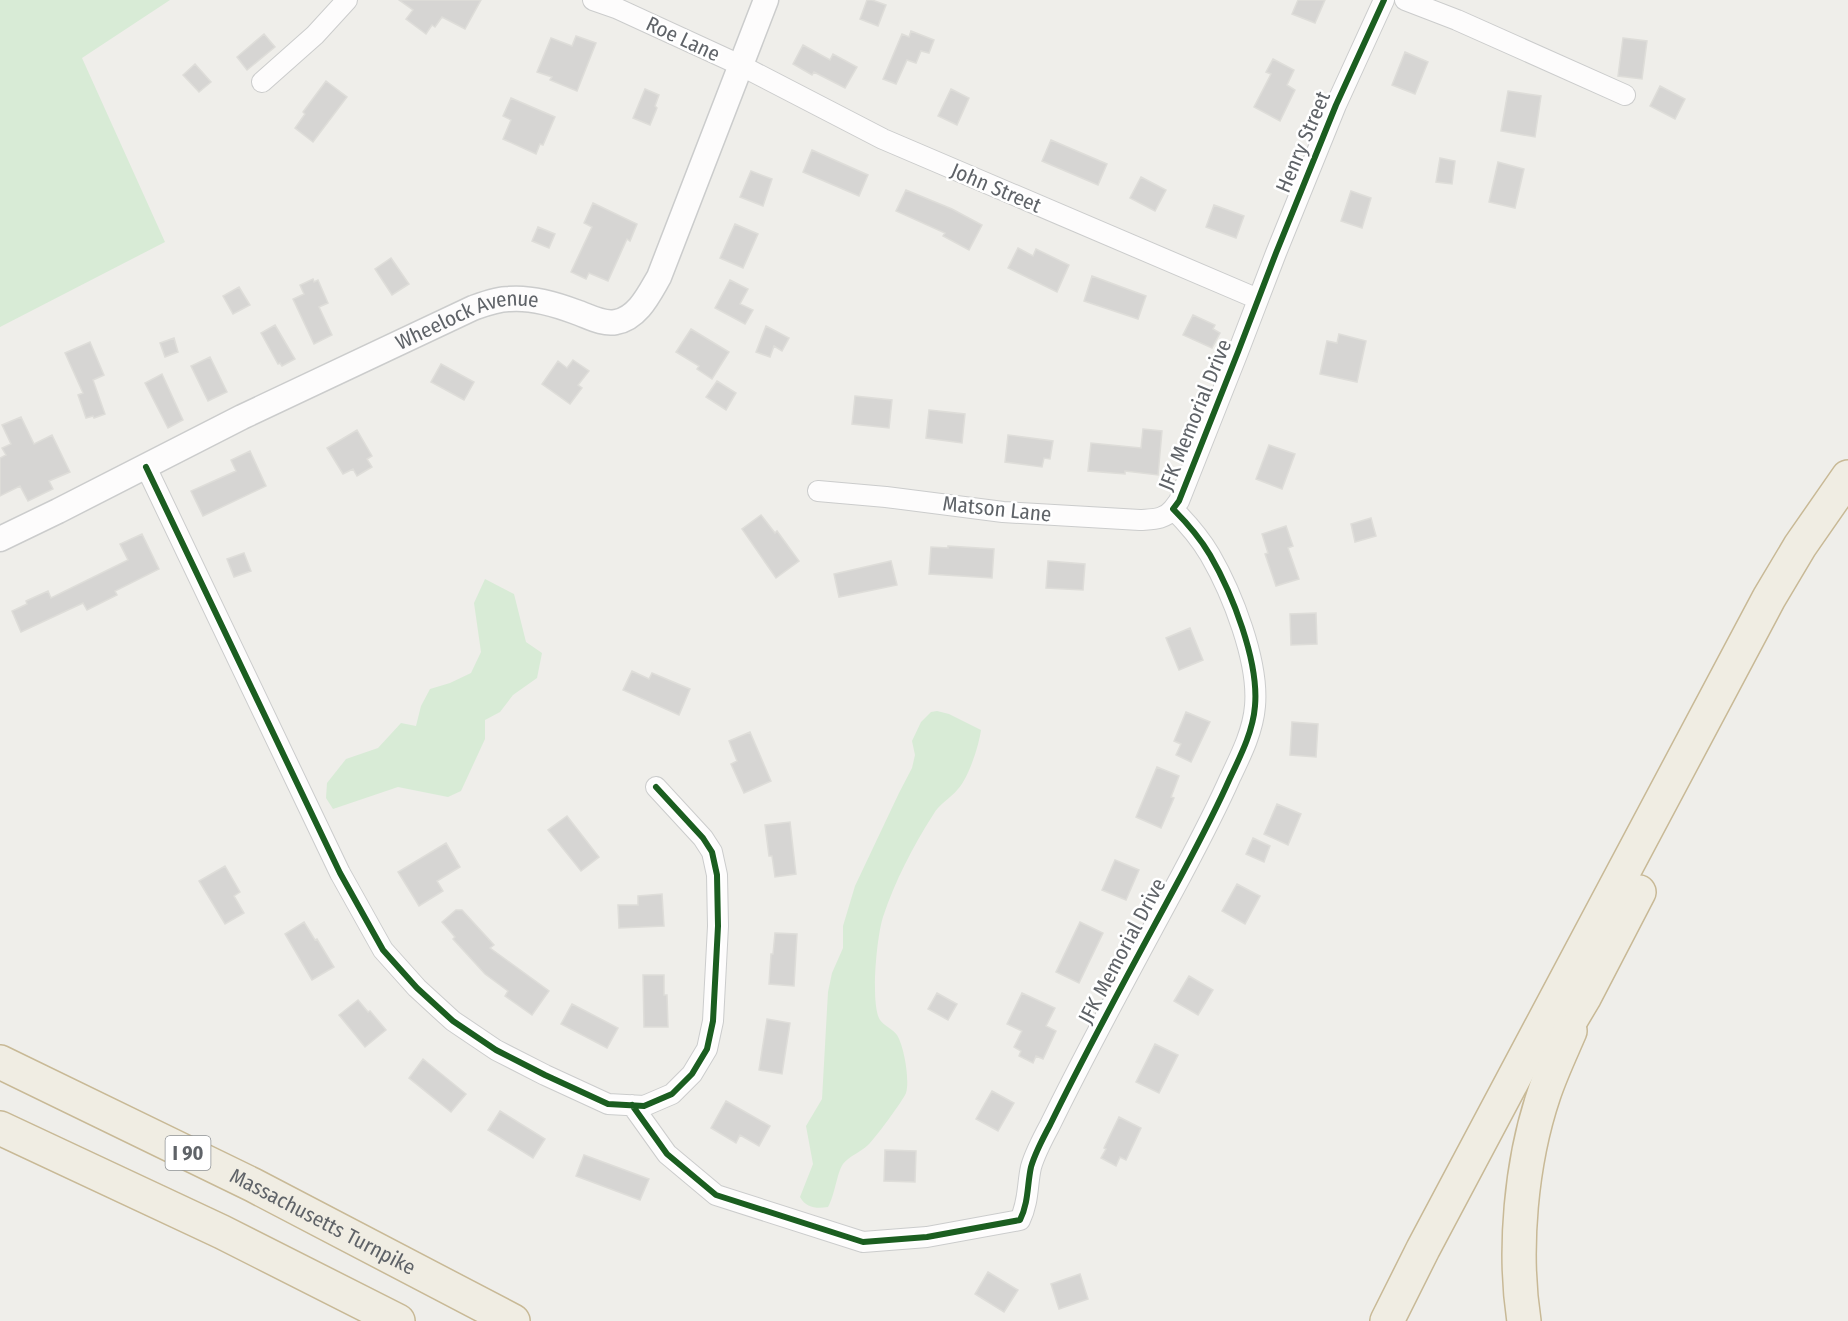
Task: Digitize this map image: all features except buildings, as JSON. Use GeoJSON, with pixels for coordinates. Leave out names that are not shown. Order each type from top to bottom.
{"type":"FeatureCollection","features":[{"type":"Feature","properties":{"kind":"highway"},"geometry":{"type":"LineString","coordinates":[[1387,1321],[1423,1249],[1769,598],[1800,546],[1848,477]]}},
{"type":"Feature","properties":{"kind":"highway"},"geometry":{"type":"LineString","coordinates":[[1409,1321],[1505,1136],[1584,996],[1791,598],[1827,538],[1848,509]]}},
{"type":"Feature","properties":{"kind":"highway"},"geometry":{"type":"LineString","coordinates":[[1524,1321],[1520,1250],[1521,1210],[1526,1170],[1543,1096],[1584,996]]}},
{"type":"Feature","properties":{"kind":"highway","name":"Massachusetts Turnpike"},"geometry":{"type":"LineString","coordinates":[[0,1062],[253,1185],[513,1321]]}},
{"type":"Feature","properties":{"kind":"highway"},"geometry":{"type":"LineString","coordinates":[[0,1128],[222,1232],[398,1321]]}},
{"type":"Feature","properties":{"kind":"highway"},"geometry":{"type":"LineString","coordinates":[[222,1232],[352,1321]]}},
{"type":"Feature","properties":{"kind":"highway"},"geometry":{"type":"LineString","coordinates":[[374,1247],[540,1321]]}},
{"type":"Feature","properties":{"kind":"highway"},"geometry":{"type":"LineString","coordinates":[[1370,1321],[1387,1301],[1423,1249]]}},
{"type":"Feature","properties":{"kind":"street"},"geometry":{"type":"LineString","coordinates":[[262,82],[315,35],[347,0]]}},
{"type":"Feature","properties":{"kind":"street","name":"Roe Lane"},"geometry":{"type":"LineString","coordinates":[[593,0],[616,8],[740,65]]}},
{"type":"Feature","properties":{"kind":"street","name":"Wheelock Avenue"},"geometry":{"type":"LineString","coordinates":[[0,539],[288,395],[473,308],[508,298],[554,304],[601,322],[610,323],[617,322],[636,311],[652,289],[663,266],[766,0]]}},
{"type":"Feature","properties":{"kind":"street","name":"Henry Street"},"geometry":{"type":"LineString","coordinates":[[1258,299],[1336,105],[1384,0]]}},
{"type":"Feature","properties":{"kind":"street"},"geometry":{"type":"LineString","coordinates":[[1405,0],[1461,22],[1625,95]]}},
{"type":"Feature","properties":{"kind":"street","name":"John Street"},"geometry":{"type":"LineString","coordinates":[[740,65],[883,139],[1258,299]]}},
{"type":"Feature","properties":{"kind":"street","name":"JFK Memorial Drive"},"geometry":{"type":"LineString","coordinates":[[632,1105],[667,1154],[716,1195],[863,1242],[927,1237],[1020,1220],[1026,1207],[1031,1167],[1049,1126],[1104,1018],[1210,823],[1240,756],[1252,721],[1255,686],[1250,650],[1243,630],[1209,554],[1189,526],[1173,509],[1179,501],[1258,299]]}},
{"type":"Feature","properties":{"kind":"street"},"geometry":{"type":"LineString","coordinates":[[146,467],[340,873],[383,950],[417,988],[453,1021],[496,1050],[608,1104],[644,1106],[672,1094],[692,1074],[707,1049],[713,1021],[718,916],[717,875],[712,852],[703,838],[656,787]]}},
{"type":"Feature","properties":{"kind":"street","name":"Matson Lane"},"geometry":{"type":"LineString","coordinates":[[818,491],[886,496],[1003,512],[1140,520],[1162,518],[1173,509]]}},
{"type":"Feature","properties":{"kind":"green space"},"geometry":{"type":"Polygon","coordinates":[[[0,0],[170,0],[82,58],[165,242],[0,327],[0,0]]]}},
{"type":"Feature","properties":{"kind":"green space"},"geometry":{"type":"Polygon","coordinates":[[[485,579],[514,594],[526,642],[542,653],[537,678],[513,695],[500,712],[485,720],[485,739],[461,791],[448,797],[398,787],[333,809],[326,798],[327,783],[346,759],[378,748],[401,723],[416,726],[421,706],[430,689],[471,673],[481,652],[474,603],[485,579]]]}},
{"type":"Feature","properties":{"kind":"green space"},"geometry":{"type":"Polygon","coordinates":[[[931,712],[949,714],[981,730],[976,752],[966,777],[936,811],[918,839],[893,890],[881,926],[877,953],[875,1000],[880,1020],[900,1040],[907,1072],[906,1093],[871,1142],[843,1164],[828,1207],[812,1207],[800,1197],[813,1164],[806,1126],[822,1099],[828,992],[832,973],[843,948],[843,926],[855,886],[912,768],[915,755],[912,741],[921,722],[931,712]]]}},
{"type":"Feature","properties":{"kind":"cycle path"},"geometry":{"type":"LineString","coordinates":[[632,1105],[667,1154],[716,1195],[863,1242],[927,1237],[1020,1220],[1026,1200],[1031,1167],[1039,1146],[1206,828],[1249,734],[1254,715],[1255,688],[1253,669],[1242,628],[1227,588],[1210,555],[1173,509],[1179,501],[1336,105],[1384,0]]}},
{"type":"Feature","properties":{"kind":"cycle path"},"geometry":{"type":"LineString","coordinates":[[146,467],[340,873],[383,950],[417,988],[453,1021],[496,1050],[608,1104],[644,1106],[672,1094],[692,1074],[707,1049],[713,1021],[718,926],[717,875],[712,852],[703,838],[656,787]]}}]}
